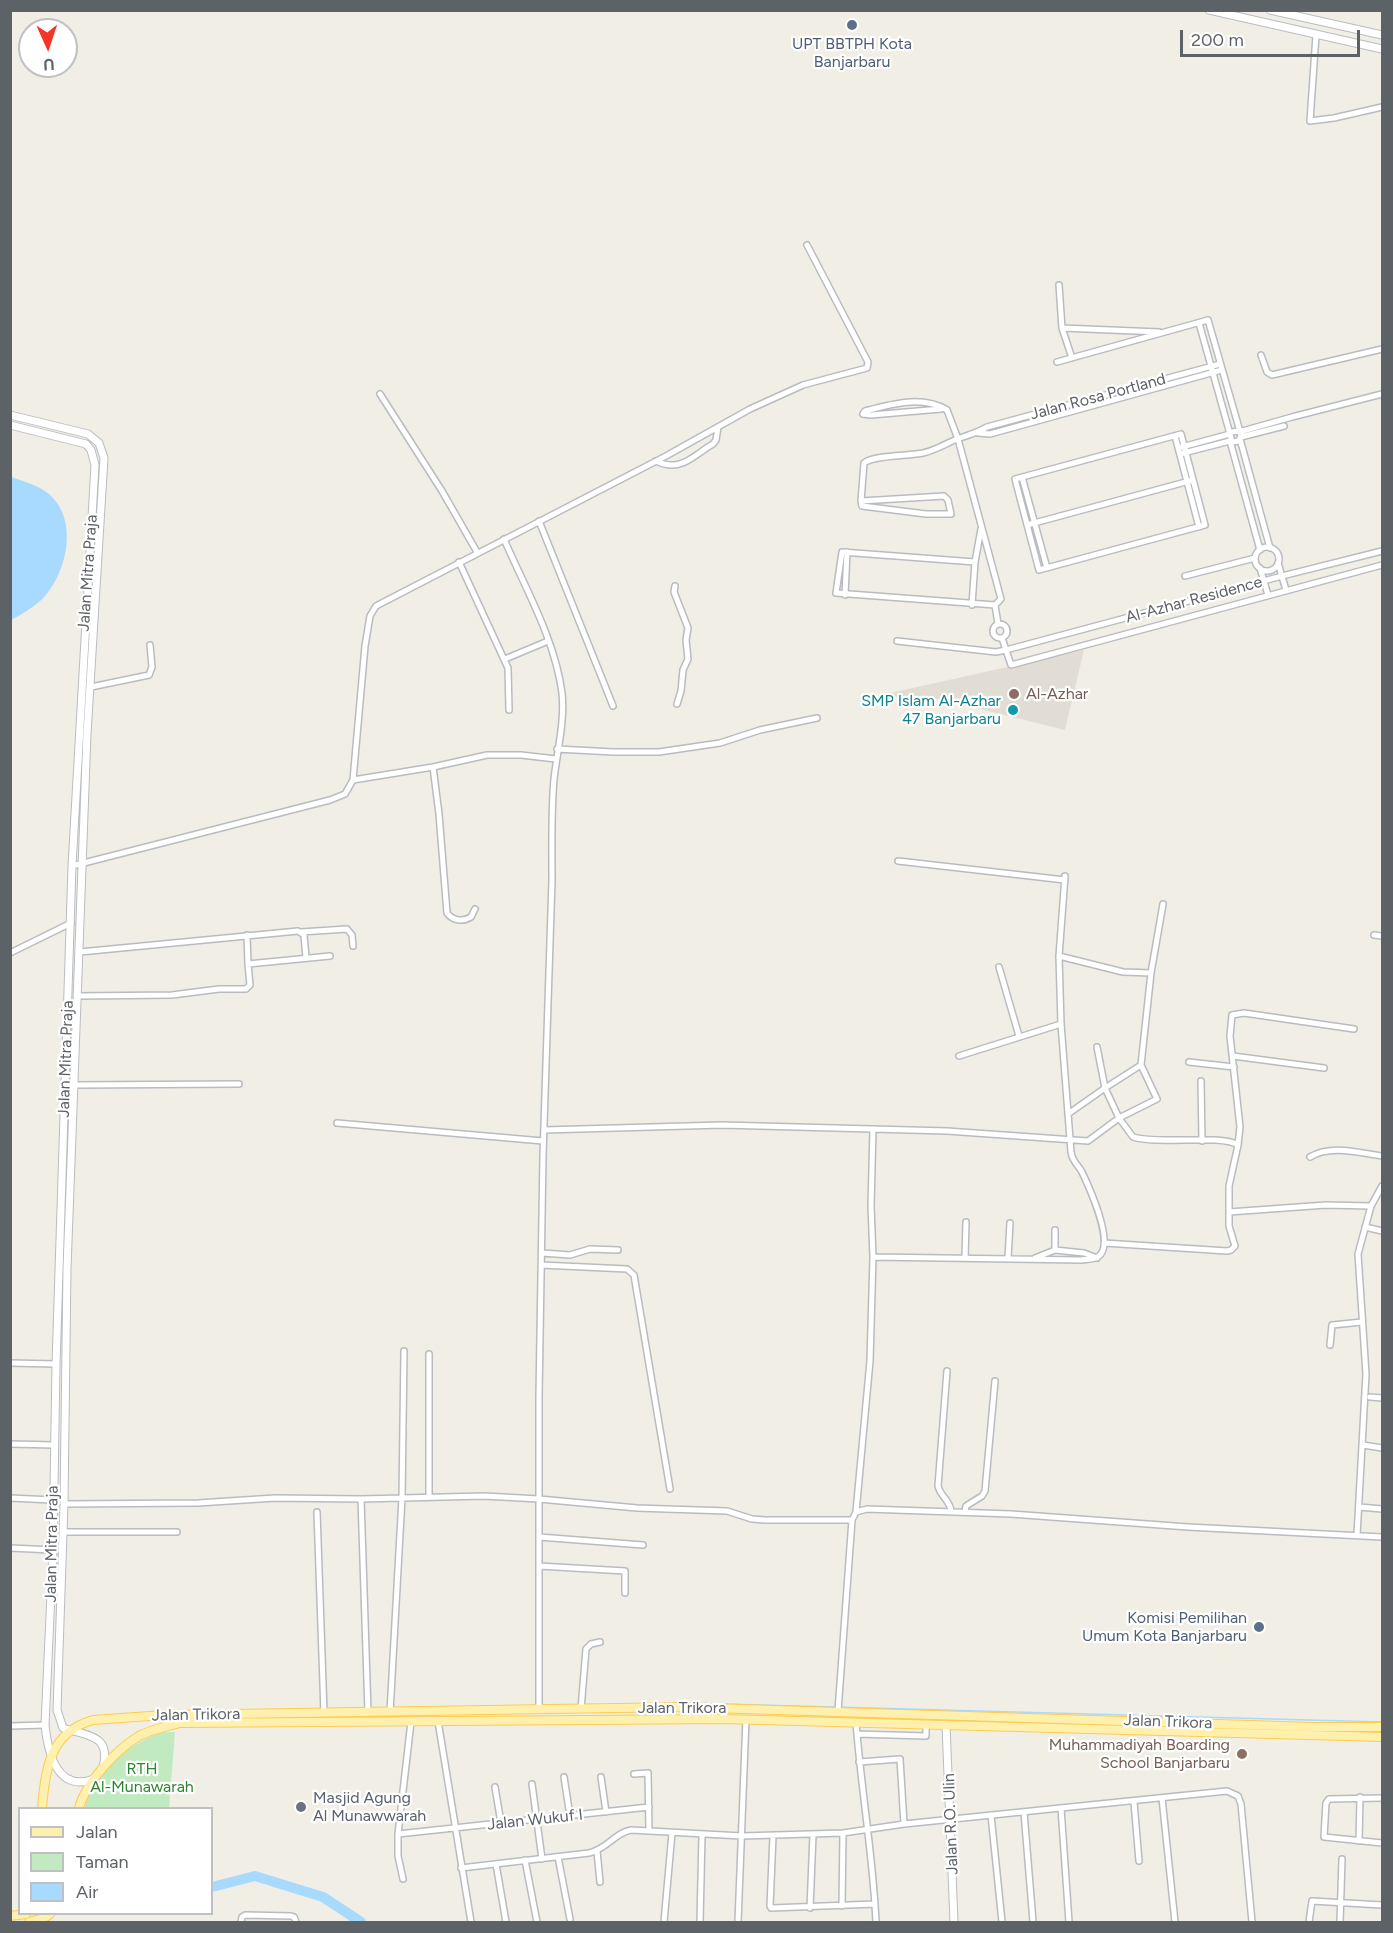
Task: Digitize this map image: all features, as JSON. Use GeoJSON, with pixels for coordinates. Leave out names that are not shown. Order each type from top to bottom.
{"type":"FeatureCollection","features":[{"type":"Feature","properties":{"kind":"main road","name":"Jalan Trikora"},"geometry":{"type":"LineString","coordinates":[[80,1807],[83,1796],[94,1779],[130,1743],[153,1730],[180,1723],[411,1722],[513,1715],[539,1710],[680,1707],[838,1711],[1383,1737]]}},
{"type":"Feature","properties":{"kind":"main road"},"geometry":{"type":"LineString","coordinates":[[825,1721],[826,1711]]}},
{"type":"Feature","properties":{"kind":"main road","name":"Jalan Trikora"},"geometry":{"type":"LineString","coordinates":[[51,1754],[70,1731],[83,1723],[93,1720],[164,1715],[390,1712],[926,1725],[1383,1727]]}},
{"type":"Feature","properties":{"kind":"main road"},"geometry":{"type":"LineString","coordinates":[[264,1713],[264,1724]]}},
{"type":"Feature","properties":{"kind":"main road"},"geometry":{"type":"LineString","coordinates":[[42,1807],[51,1754]]}},
{"type":"Feature","properties":{"kind":"main road"},"geometry":{"type":"LineString","coordinates":[[29,1923],[49,1917]]}},
{"type":"Feature","properties":{"kind":"street"},"geometry":{"type":"LineString","coordinates":[[1209,10],[1383,49]]}},
{"type":"Feature","properties":{"kind":"street"},"geometry":{"type":"LineString","coordinates":[[1270,10],[1383,35]]}},
{"type":"Feature","properties":{"kind":"street"},"geometry":{"type":"LineString","coordinates":[[1316,35],[1310,122],[1383,107]]}},
{"type":"Feature","properties":{"kind":"street"},"geometry":{"type":"LineString","coordinates":[[72,866],[330,800],[345,794],[353,780],[365,646],[371,612],[380,603],[656,461],[750,409],[791,390],[868,367],[868,362],[807,245]]}},
{"type":"Feature","properties":{"kind":"street"},"geometry":{"type":"LineString","coordinates":[[1059,285],[1062,328],[1072,358]]}},
{"type":"Feature","properties":{"kind":"street"},"geometry":{"type":"LineString","coordinates":[[1057,362],[1208,320],[1270,548]]}},
{"type":"Feature","properties":{"kind":"street"},"geometry":{"type":"LineString","coordinates":[[1198,323],[1260,550]]}},
{"type":"Feature","properties":{"kind":"street"},"geometry":{"type":"LineString","coordinates":[[1062,328],[1166,332]]}},
{"type":"Feature","properties":{"kind":"street"},"geometry":{"type":"LineString","coordinates":[[1261,355],[1266,372],[1272,375],[1383,349]]}},
{"type":"Feature","properties":{"kind":"street","name":"Jalan Rosa Portland"},"geometry":{"type":"LineString","coordinates":[[861,501],[866,461],[924,453],[978,433],[987,427],[1221,367]]}},
{"type":"Feature","properties":{"kind":"street"},"geometry":{"type":"LineString","coordinates":[[380,394],[442,491],[477,552]]}},
{"type":"Feature","properties":{"kind":"street"},"geometry":{"type":"LineString","coordinates":[[1230,437],[1236,442],[1240,435],[1292,417],[1383,394]]}},
{"type":"Feature","properties":{"kind":"street"},"geometry":{"type":"LineString","coordinates":[[946,409],[863,414],[865,411],[909,401],[946,409],[958,439],[1001,597],[1000,602],[995,605],[972,605],[845,595],[837,594],[836,591],[842,553],[846,552],[975,562]]}},
{"type":"Feature","properties":{"kind":"street","name":"Jalan Mitra Praja"},"geometry":{"type":"LineString","coordinates":[[10,415],[88,434],[99,443],[105,474],[82,863],[65,1345],[64,1504],[57,1710],[63,1728],[70,1731]]}},
{"type":"Feature","properties":{"kind":"street","name":"Jalan Mitra Praja"},"geometry":{"type":"LineString","coordinates":[[10,425],[86,444],[91,450],[95,465],[72,866],[52,1500],[53,1550],[45,1725],[51,1754]]}},
{"type":"Feature","properties":{"kind":"street"},"geometry":{"type":"LineString","coordinates":[[1230,437],[1231,432],[1240,435],[1284,426]]}},
{"type":"Feature","properties":{"kind":"street"},"geometry":{"type":"LineString","coordinates":[[656,461],[666,466],[683,463],[713,444],[718,427]]}},
{"type":"Feature","properties":{"kind":"street"},"geometry":{"type":"LineString","coordinates":[[1181,434],[1182,450],[1205,525],[1039,570],[1015,479],[1181,434]]}},
{"type":"Feature","properties":{"kind":"street"},"geometry":{"type":"LineString","coordinates":[[1182,450],[1230,437]]}},
{"type":"Feature","properties":{"kind":"street"},"geometry":{"type":"LineString","coordinates":[[1022,477],[1047,568]]}},
{"type":"Feature","properties":{"kind":"street"},"geometry":{"type":"LineString","coordinates":[[1027,525],[1190,481]]}},
{"type":"Feature","properties":{"kind":"street"},"geometry":{"type":"LineString","coordinates":[[944,496],[948,500],[951,513],[947,515],[926,514],[863,506],[861,501],[944,496]]}},
{"type":"Feature","properties":{"kind":"street"},"geometry":{"type":"LineString","coordinates":[[539,521],[613,706]]}},
{"type":"Feature","properties":{"kind":"street"},"geometry":{"type":"LineString","coordinates":[[972,605],[981,524]]}},
{"type":"Feature","properties":{"kind":"street"},"geometry":{"type":"LineString","coordinates":[[1255,531],[1265,529]]}},
{"type":"Feature","properties":{"kind":"street"},"geometry":{"type":"LineString","coordinates":[[504,539],[548,641],[560,678],[563,708],[556,759],[552,837],[543,1141],[539,1710]]}},
{"type":"Feature","properties":{"kind":"street"},"geometry":{"type":"LineString","coordinates":[[1268,595],[1255,558],[1264,547],[1277,552],[1286,590]]}},
{"type":"Feature","properties":{"kind":"street","name":"Al-Azhar Residence"},"geometry":{"type":"LineString","coordinates":[[897,641],[996,652],[1006,651],[1383,551]]}},
{"type":"Feature","properties":{"kind":"street"},"geometry":{"type":"LineString","coordinates":[[1185,576],[1255,558]]}},
{"type":"Feature","properties":{"kind":"street"},"geometry":{"type":"LineString","coordinates":[[459,562],[505,659],[509,676],[509,710]]}},
{"type":"Feature","properties":{"kind":"street"},"geometry":{"type":"LineString","coordinates":[[1260,568],[1270,570],[1278,563]]}},
{"type":"Feature","properties":{"kind":"street","name":"Al-Azhar Residence"},"geometry":{"type":"LineString","coordinates":[[1006,651],[1011,664],[1383,565]]}},
{"type":"Feature","properties":{"kind":"street"},"geometry":{"type":"LineString","coordinates":[[675,586],[674,592],[688,628],[686,644],[688,659],[683,670],[677,704]]}},
{"type":"Feature","properties":{"kind":"street"},"geometry":{"type":"LineString","coordinates":[[995,605],[998,624]]}},
{"type":"Feature","properties":{"kind":"street"},"geometry":{"type":"LineString","coordinates":[[998,624],[1007,629],[1006,636],[1002,638],[995,637],[993,633],[993,628],[998,624]]}},
{"type":"Feature","properties":{"kind":"street"},"geometry":{"type":"LineString","coordinates":[[1002,638],[1006,651]]}},
{"type":"Feature","properties":{"kind":"street"},"geometry":{"type":"LineString","coordinates":[[505,659],[548,641]]}},
{"type":"Feature","properties":{"kind":"street"},"geometry":{"type":"LineString","coordinates":[[91,687],[149,675],[152,668],[150,645]]}},
{"type":"Feature","properties":{"kind":"street"},"geometry":{"type":"LineString","coordinates":[[557,749],[659,752],[720,743],[760,730],[817,718]]}},
{"type":"Feature","properties":{"kind":"street"},"geometry":{"type":"LineString","coordinates":[[353,780],[433,767],[487,755],[556,759]]}},
{"type":"Feature","properties":{"kind":"street"},"geometry":{"type":"LineString","coordinates":[[433,767],[447,913],[454,919],[464,920],[471,917],[475,909]]}},
{"type":"Feature","properties":{"kind":"street"},"geometry":{"type":"LineString","coordinates":[[873,1257],[1081,1260],[1097,1258],[1104,1243],[1102,1223],[1097,1209],[1082,1172],[1072,1157],[1061,1024],[1059,956],[1065,878],[898,861]]}},
{"type":"Feature","properties":{"kind":"street"},"geometry":{"type":"LineString","coordinates":[[544,1130],[722,1125],[873,1129],[1071,1138],[1088,1141],[1119,1118],[1157,1100],[1141,1065],[1151,973],[1164,904]]}},
{"type":"Feature","properties":{"kind":"street"},"geometry":{"type":"LineString","coordinates":[[10,953],[71,922]]}},
{"type":"Feature","properties":{"kind":"street"},"geometry":{"type":"LineString","coordinates":[[80,951],[347,928],[352,935],[352,946]]}},
{"type":"Feature","properties":{"kind":"street"},"geometry":{"type":"LineString","coordinates":[[301,932],[304,935],[306,958]]}},
{"type":"Feature","properties":{"kind":"street"},"geometry":{"type":"LineString","coordinates":[[78,996],[172,995],[219,989],[246,989],[250,985],[247,935]]}},
{"type":"Feature","properties":{"kind":"street"},"geometry":{"type":"LineString","coordinates":[[1374,935],[1383,936]]}},
{"type":"Feature","properties":{"kind":"street"},"geometry":{"type":"LineString","coordinates":[[248,964],[330,956]]}},
{"type":"Feature","properties":{"kind":"street"},"geometry":{"type":"LineString","coordinates":[[1059,956],[1123,972],[1151,973]]}},
{"type":"Feature","properties":{"kind":"street"},"geometry":{"type":"LineString","coordinates":[[999,967],[1019,1036]]}},
{"type":"Feature","properties":{"kind":"street"},"geometry":{"type":"LineString","coordinates":[[1104,1243],[1229,1251],[1234,1248],[1235,1243],[1230,1231],[1229,1186],[1240,1127],[1230,1027],[1233,1014],[1244,1013],[1354,1029]]}},
{"type":"Feature","properties":{"kind":"street"},"geometry":{"type":"LineString","coordinates":[[959,1056],[1061,1024]]}},
{"type":"Feature","properties":{"kind":"street"},"geometry":{"type":"LineString","coordinates":[[1097,1047],[1105,1088],[1119,1118],[1133,1137],[1228,1142],[1238,1145]]}},
{"type":"Feature","properties":{"kind":"street"},"geometry":{"type":"LineString","coordinates":[[1233,1056],[1324,1068]]}},
{"type":"Feature","properties":{"kind":"street"},"geometry":{"type":"LineString","coordinates":[[1189,1062],[1234,1067]]}},
{"type":"Feature","properties":{"kind":"street"},"geometry":{"type":"LineString","coordinates":[[1068,1114],[1141,1065]]}},
{"type":"Feature","properties":{"kind":"street"},"geometry":{"type":"LineString","coordinates":[[1201,1081],[1202,1141]]}},
{"type":"Feature","properties":{"kind":"street"},"geometry":{"type":"LineString","coordinates":[[74,1085],[238,1084]]}},
{"type":"Feature","properties":{"kind":"street"},"geometry":{"type":"LineString","coordinates":[[337,1123],[543,1141]]}},
{"type":"Feature","properties":{"kind":"street"},"geometry":{"type":"LineString","coordinates":[[838,1711],[852,1520],[856,1512],[870,1361],[873,1129]]}},
{"type":"Feature","properties":{"kind":"street"},"geometry":{"type":"LineString","coordinates":[[1310,1157],[1316,1153],[1331,1150],[1383,1156]]}},
{"type":"Feature","properties":{"kind":"street"},"geometry":{"type":"LineString","coordinates":[[1357,1535],[1366,1374],[1358,1254],[1371,1206],[1383,1186]]}},
{"type":"Feature","properties":{"kind":"street"},"geometry":{"type":"LineString","coordinates":[[1229,1212],[1326,1205],[1371,1206]]}},
{"type":"Feature","properties":{"kind":"street"},"geometry":{"type":"LineString","coordinates":[[965,1258],[966,1221]]}},
{"type":"Feature","properties":{"kind":"street"},"geometry":{"type":"LineString","coordinates":[[1008,1258],[1010,1223]]}},
{"type":"Feature","properties":{"kind":"street"},"geometry":{"type":"LineString","coordinates":[[1365,1227],[1383,1231]]}},
{"type":"Feature","properties":{"kind":"street"},"geometry":{"type":"LineString","coordinates":[[1055,1230],[1055,1250]]}},
{"type":"Feature","properties":{"kind":"street"},"geometry":{"type":"LineString","coordinates":[[542,1253],[570,1255],[590,1250],[618,1250]]}},
{"type":"Feature","properties":{"kind":"street"},"geometry":{"type":"LineString","coordinates":[[1034,1258],[1055,1250],[1084,1253],[1097,1258]]}},
{"type":"Feature","properties":{"kind":"street"},"geometry":{"type":"LineString","coordinates":[[541,1265],[627,1269],[632,1273],[670,1489]]}},
{"type":"Feature","properties":{"kind":"street"},"geometry":{"type":"LineString","coordinates":[[1330,1345],[1332,1325],[1362,1322]]}},
{"type":"Feature","properties":{"kind":"street"},"geometry":{"type":"LineString","coordinates":[[390,1712],[402,1498],[404,1351]]}},
{"type":"Feature","properties":{"kind":"street"},"geometry":{"type":"LineString","coordinates":[[429,1354],[429,1497]]}},
{"type":"Feature","properties":{"kind":"street"},"geometry":{"type":"LineString","coordinates":[[10,1363],[56,1364]]}},
{"type":"Feature","properties":{"kind":"street"},"geometry":{"type":"LineString","coordinates":[[946,1371],[938,1486],[940,1493],[950,1504],[951,1511]]}},
{"type":"Feature","properties":{"kind":"street"},"geometry":{"type":"LineString","coordinates":[[965,1512],[968,1504],[979,1498],[985,1491],[995,1381]]}},
{"type":"Feature","properties":{"kind":"street"},"geometry":{"type":"LineString","coordinates":[[1370,1397],[1383,1398]]}},
{"type":"Feature","properties":{"kind":"street"},"geometry":{"type":"LineString","coordinates":[[10,1444],[55,1445]]}},
{"type":"Feature","properties":{"kind":"street"},"geometry":{"type":"LineString","coordinates":[[1363,1445],[1383,1448]]}},
{"type":"Feature","properties":{"kind":"street"},"geometry":{"type":"LineString","coordinates":[[64,1504],[178,1503],[275,1498],[361,1500],[458,1495],[540,1499],[637,1508],[727,1511],[752,1519],[765,1520],[852,1520]]}},
{"type":"Feature","properties":{"kind":"street"},"geometry":{"type":"LineString","coordinates":[[10,1498],[52,1500]]}},
{"type":"Feature","properties":{"kind":"street"},"geometry":{"type":"LineString","coordinates":[[361,1500],[368,1712]]}},
{"type":"Feature","properties":{"kind":"street"},"geometry":{"type":"LineString","coordinates":[[1359,1507],[1383,1509]]}},
{"type":"Feature","properties":{"kind":"street"},"geometry":{"type":"LineString","coordinates":[[856,1512],[867,1509],[951,1511],[1383,1537]]}},
{"type":"Feature","properties":{"kind":"street"},"geometry":{"type":"LineString","coordinates":[[317,1512],[324,1713]]}},
{"type":"Feature","properties":{"kind":"street"},"geometry":{"type":"LineString","coordinates":[[63,1532],[177,1533]]}},
{"type":"Feature","properties":{"kind":"street"},"geometry":{"type":"LineString","coordinates":[[539,1537],[643,1545]]}},
{"type":"Feature","properties":{"kind":"street"},"geometry":{"type":"LineString","coordinates":[[10,1548],[53,1550]]}},
{"type":"Feature","properties":{"kind":"street"},"geometry":{"type":"LineString","coordinates":[[539,1566],[632,1571]]}},
{"type":"Feature","properties":{"kind":"street"},"geometry":{"type":"LineString","coordinates":[[625,1570],[625,1593]]}},
{"type":"Feature","properties":{"kind":"street"},"geometry":{"type":"LineString","coordinates":[[581,1709],[586,1649],[591,1644],[600,1642]]}},
{"type":"Feature","properties":{"kind":"street"},"geometry":{"type":"LineString","coordinates":[[738,1923],[746,1719]]}},
{"type":"Feature","properties":{"kind":"street"},"geometry":{"type":"LineString","coordinates":[[438,1721],[471,1923]]}},
{"type":"Feature","properties":{"kind":"street"},"geometry":{"type":"LineString","coordinates":[[403,1879],[398,1856],[398,1834],[411,1722]]}},
{"type":"Feature","properties":{"kind":"street"},"geometry":{"type":"LineString","coordinates":[[856,1722],[876,1923]]}},
{"type":"Feature","properties":{"kind":"street"},"geometry":{"type":"LineString","coordinates":[[10,1726],[45,1725]]}},
{"type":"Feature","properties":{"kind":"street"},"geometry":{"type":"LineString","coordinates":[[857,1734],[926,1736],[926,1725]]}},
{"type":"Feature","properties":{"kind":"street","name":"Jalan R.O. Ulin"},"geometry":{"type":"LineString","coordinates":[[946,1725],[954,1923]]}},
{"type":"Feature","properties":{"kind":"street"},"geometry":{"type":"LineString","coordinates":[[70,1731],[90,1735],[101,1744],[106,1754],[103,1769]]}},
{"type":"Feature","properties":{"kind":"street"},"geometry":{"type":"LineString","coordinates":[[51,1754],[56,1768],[65,1777],[78,1782],[94,1779]]}},
{"type":"Feature","properties":{"kind":"street"},"geometry":{"type":"LineString","coordinates":[[859,1762],[900,1759],[904,1824]]}},
{"type":"Feature","properties":{"kind":"street"},"geometry":{"type":"LineString","coordinates":[[634,1774],[648,1773],[649,1831]]}},
{"type":"Feature","properties":{"kind":"street"},"geometry":{"type":"LineString","coordinates":[[601,1776],[606,1812]]}},
{"type":"Feature","properties":{"kind":"street"},"geometry":{"type":"LineString","coordinates":[[564,1777],[570,1816]]}},
{"type":"Feature","properties":{"kind":"street"},"geometry":{"type":"LineString","coordinates":[[532,1784],[542,1858]]}},
{"type":"Feature","properties":{"kind":"street"},"geometry":{"type":"LineString","coordinates":[[495,1786],[501,1823]]}},
{"type":"Feature","properties":{"kind":"street"},"geometry":{"type":"LineString","coordinates":[[461,1868],[597,1851],[626,1830],[702,1835],[813,1835],[1221,1791],[1232,1792],[1238,1796],[1241,1804],[1252,1923]]}},
{"type":"Feature","properties":{"kind":"street"},"geometry":{"type":"LineString","coordinates":[[1359,1841],[1360,1797]]}},
{"type":"Feature","properties":{"kind":"street"},"geometry":{"type":"LineString","coordinates":[[1162,1798],[1175,1923]]}},
{"type":"Feature","properties":{"kind":"street"},"geometry":{"type":"LineString","coordinates":[[1383,1798],[1332,1798],[1327,1801],[1324,1837],[1383,1843]]}},
{"type":"Feature","properties":{"kind":"street"},"geometry":{"type":"LineString","coordinates":[[1134,1802],[1139,1861]]}},
{"type":"Feature","properties":{"kind":"street","name":"Jalan Wukuf I"},"geometry":{"type":"LineString","coordinates":[[398,1834],[649,1807]]}},
{"type":"Feature","properties":{"kind":"street"},"geometry":{"type":"LineString","coordinates":[[1061,1808],[1070,1923]]}},
{"type":"Feature","properties":{"kind":"street"},"geometry":{"type":"LineString","coordinates":[[1024,1812],[1033,1923]]}},
{"type":"Feature","properties":{"kind":"street"},"geometry":{"type":"LineString","coordinates":[[991,1815],[1002,1923]]}},
{"type":"Feature","properties":{"kind":"street"},"geometry":{"type":"LineString","coordinates":[[664,1923],[672,1833]]}},
{"type":"Feature","properties":{"kind":"street"},"geometry":{"type":"LineString","coordinates":[[842,1906],[843,1833]]}},
{"type":"Feature","properties":{"kind":"street"},"geometry":{"type":"LineString","coordinates":[[700,1923],[702,1835]]}},
{"type":"Feature","properties":{"kind":"street"},"geometry":{"type":"LineString","coordinates":[[810,1908],[813,1835]]}},
{"type":"Feature","properties":{"kind":"street"},"geometry":{"type":"LineString","coordinates":[[773,1836],[771,1908],[875,1904]]}},
{"type":"Feature","properties":{"kind":"street"},"geometry":{"type":"LineString","coordinates":[[597,1851],[600,1882]]}},
{"type":"Feature","properties":{"kind":"street"},"geometry":{"type":"LineString","coordinates":[[558,1857],[570,1919]]}},
{"type":"Feature","properties":{"kind":"street"},"geometry":{"type":"LineString","coordinates":[[525,1860],[537,1923]]}},
{"type":"Feature","properties":{"kind":"street"},"geometry":{"type":"LineString","coordinates":[[1340,1923],[1342,1860]]}},
{"type":"Feature","properties":{"kind":"street"},"geometry":{"type":"LineString","coordinates":[[496,1864],[506,1923]]}},
{"type":"Feature","properties":{"kind":"street"},"geometry":{"type":"LineString","coordinates":[[1309,1923],[1312,1900],[1383,1905]]}},
{"type":"Feature","properties":{"kind":"street"},"geometry":{"type":"LineString","coordinates":[[241,1923],[243,1916],[256,1915],[291,1916],[295,1918],[296,1923]]}},
{"type":"Feature","properties":{"kind":"shaded area"},"geometry":{"type":"Polygon","coordinates":[[[1084,650],[1065,730],[940,699],[872,697],[1084,650]]]}},
{"type":"Feature","properties":{"kind":"green space","name":"RTH Al-Munawarah"},"geometry":{"type":"Polygon","coordinates":[[[162,1732],[175,1732],[169,1807],[85,1807],[91,1788],[108,1766],[134,1746],[162,1732]]]}},
{"type":"Feature","properties":{"kind":"water"},"geometry":{"type":"Polygon","coordinates":[[[11,477],[36,486],[49,494],[58,504],[67,530],[64,558],[53,585],[37,603],[11,620],[11,477]]]}},
{"type":"Feature","properties":{"kind":"waterway"},"geometry":{"type":"LineString","coordinates":[[686,1703],[1382,1722]]}},
{"type":"Feature","properties":{"kind":"waterway"},"geometry":{"type":"LineString","coordinates":[[213,1887],[255,1876],[323,1897],[361,1922]]}},
{"type":"Feature","properties":{"kind":"place","name":"UPT BBTPH Kota Banjarbaru"},"geometry":{"type":"Point","coordinates":[852,25]}},
{"type":"Feature","properties":{"kind":"place","name":"Al-Azhar"},"geometry":{"type":"Point","coordinates":[1014,694]}},
{"type":"Feature","properties":{"kind":"place","name":"SMP Islam Al-Azhar 47 Banjarbaru"},"geometry":{"type":"Point","coordinates":[1013,710]}},
{"type":"Feature","properties":{"kind":"place","name":"Komisi Pemilihan Umum Kota Banjarbaru"},"geometry":{"type":"Point","coordinates":[1259,1627]}},
{"type":"Feature","properties":{"kind":"place","name":"Muhammadiyah Boarding School Banjarbaru"},"geometry":{"type":"Point","coordinates":[1242,1754]}},
{"type":"Feature","properties":{"kind":"place","name":"Masjid Agung Al Munawwarah"},"geometry":{"type":"Point","coordinates":[301,1807]}}]}
